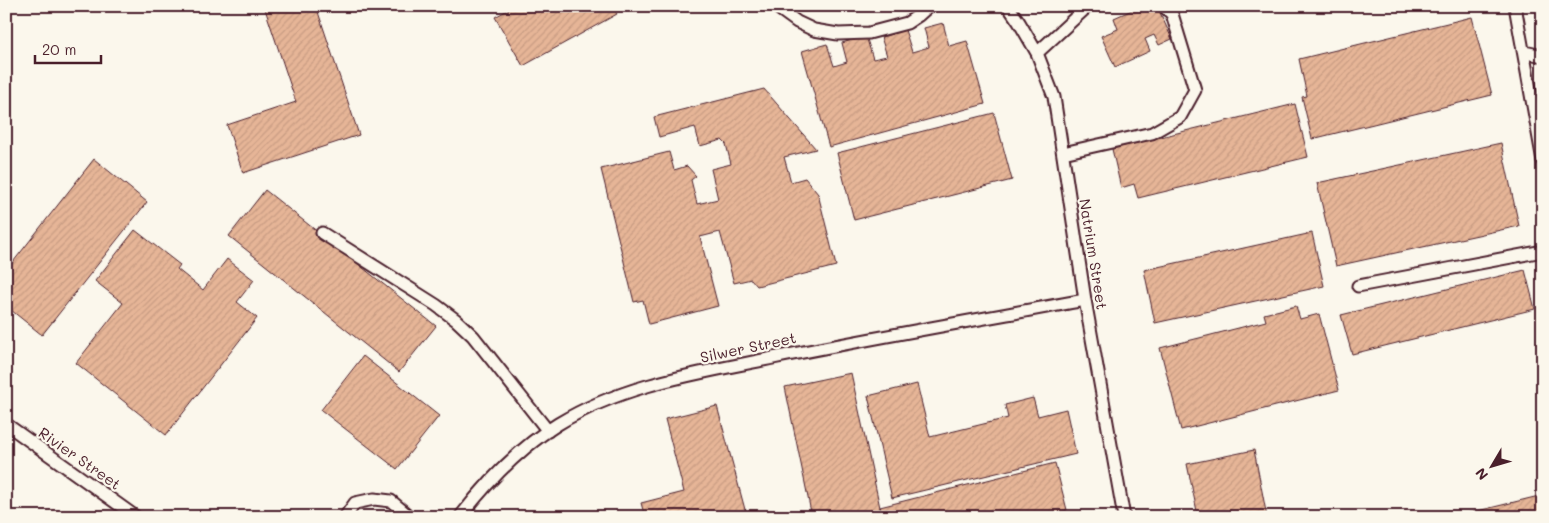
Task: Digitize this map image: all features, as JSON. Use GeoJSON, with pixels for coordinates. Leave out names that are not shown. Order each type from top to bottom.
{"type":"FeatureCollection","features":[{"type":"Feature","properties":{"kind":"lane"},"geometry":{"type":"LineString","coordinates":[[775,6],[797,22],[814,30],[838,34],[869,33],[907,23],[920,15],[928,6]]}},
{"type":"Feature","properties":{"kind":"lane","name":"Natrium Street"},"geometry":{"type":"LineString","coordinates":[[1008,6],[1037,53],[1054,97],[1085,300],[1124,517]]}},
{"type":"Feature","properties":{"kind":"lane"},"geometry":{"type":"LineString","coordinates":[[1037,53],[1088,6]]}},
{"type":"Feature","properties":{"kind":"lane"},"geometry":{"type":"LineString","coordinates":[[1063,153],[1152,133],[1180,117],[1195,90],[1172,14],[1163,6]]}},
{"type":"Feature","properties":{"kind":"lane"},"geometry":{"type":"LineString","coordinates":[[1515,6],[1543,161]]}},
{"type":"Feature","properties":{"kind":"lane"},"geometry":{"type":"LineString","coordinates":[[1524,52],[1543,56]]}},
{"type":"Feature","properties":{"kind":"lane"},"geometry":{"type":"LineString","coordinates":[[322,233],[436,305],[456,320],[473,336],[548,431]]}},
{"type":"Feature","properties":{"kind":"lane"},"geometry":{"type":"LineString","coordinates":[[1358,286],[1543,251]]}},
{"type":"Feature","properties":{"kind":"lane","name":"Silwer Street"},"geometry":{"type":"LineString","coordinates":[[460,517],[495,475],[522,449],[559,423],[627,392],[670,379],[862,340],[1085,300]]}},
{"type":"Feature","properties":{"kind":"lane","name":"Rivier Street"},"geometry":{"type":"LineString","coordinates":[[6,424],[136,517]]}},
{"type":"Feature","properties":{"kind":"lane"},"geometry":{"type":"LineString","coordinates":[[345,517],[355,503],[374,499],[391,501],[410,517]]}},
{"type":"Feature","properties":{"kind":"building"},"geometry":{"type":"Polygon","coordinates":[[[264,6],[316,6],[359,135],[243,173],[227,125],[296,102],[264,6]]]}},
{"type":"Feature","properties":{"kind":"building"},"geometry":{"type":"Polygon","coordinates":[[[515,6],[612,6],[617,14],[523,66],[495,17],[515,6]]]}},
{"type":"Feature","properties":{"kind":"building"},"geometry":{"type":"Polygon","coordinates":[[[1141,6],[1157,6],[1172,39],[1159,45],[1154,35],[1145,39],[1150,51],[1115,67],[1101,36],[1118,29],[1114,18],[1141,6]]]}},
{"type":"Feature","properties":{"kind":"building"},"geometry":{"type":"Polygon","coordinates":[[[1472,17],[1492,95],[1312,139],[1302,97],[1307,96],[1299,59],[1472,17]]]}},
{"type":"Feature","properties":{"kind":"building"},"geometry":{"type":"Polygon","coordinates":[[[943,23],[949,46],[967,41],[985,104],[829,147],[802,51],[827,44],[834,66],[847,62],[842,43],[866,36],[873,59],[887,56],[881,37],[905,30],[912,52],[929,47],[924,28],[943,23]]]}},
{"type":"Feature","properties":{"kind":"building"},"geometry":{"type":"Polygon","coordinates":[[[764,89],[816,149],[784,157],[791,182],[805,178],[818,194],[836,266],[757,286],[751,279],[734,283],[720,232],[700,237],[718,306],[649,324],[643,300],[634,302],[601,169],[669,152],[674,170],[687,166],[696,176],[691,180],[697,204],[718,199],[711,169],[731,164],[726,144],[722,140],[700,146],[695,127],[659,137],[654,117],[764,89]]]}},
{"type":"Feature","properties":{"kind":"building"},"geometry":{"type":"Polygon","coordinates":[[[1295,104],[1308,157],[1138,198],[1134,184],[1121,188],[1112,149],[1295,104]]]}},
{"type":"Feature","properties":{"kind":"building"},"geometry":{"type":"Polygon","coordinates":[[[994,113],[1012,180],[854,220],[837,153],[994,113]]]}},
{"type":"Feature","properties":{"kind":"building"},"geometry":{"type":"Polygon","coordinates":[[[1501,143],[1519,226],[1336,266],[1317,183],[1501,143]]]}},
{"type":"Feature","properties":{"kind":"building"},"geometry":{"type":"Polygon","coordinates":[[[94,159],[147,202],[42,335],[6,306],[6,271],[94,159]]]}},
{"type":"Feature","properties":{"kind":"building"},"geometry":{"type":"Polygon","coordinates":[[[265,190],[436,326],[399,372],[229,236],[265,190]]]}},
{"type":"Feature","properties":{"kind":"building"},"geometry":{"type":"Polygon","coordinates":[[[135,230],[180,265],[177,269],[203,290],[227,259],[254,280],[237,302],[257,318],[166,435],[76,363],[123,303],[95,281],[135,230]]]}},
{"type":"Feature","properties":{"kind":"building"},"geometry":{"type":"Polygon","coordinates":[[[1312,233],[1324,286],[1155,323],[1144,270],[1312,233]]]}},
{"type":"Feature","properties":{"kind":"building"},"geometry":{"type":"Polygon","coordinates":[[[1525,270],[1535,309],[1352,354],[1341,315],[1525,270]]]}},
{"type":"Feature","properties":{"kind":"building"},"geometry":{"type":"Polygon","coordinates":[[[1296,306],[1300,319],[1319,314],[1339,390],[1181,430],[1160,348],[1266,321],[1264,314],[1296,306]]]}},
{"type":"Feature","properties":{"kind":"building"},"geometry":{"type":"Polygon","coordinates":[[[363,356],[439,416],[397,469],[321,410],[363,356]]]}},
{"type":"Feature","properties":{"kind":"building"},"geometry":{"type":"Polygon","coordinates":[[[851,373],[882,517],[812,517],[785,387],[851,373]]]}},
{"type":"Feature","properties":{"kind":"building"},"geometry":{"type":"Polygon","coordinates":[[[917,384],[930,437],[1008,418],[1005,405],[1033,398],[1038,416],[1066,409],[1076,454],[892,498],[868,396],[917,384]]]}},
{"type":"Feature","properties":{"kind":"building"},"geometry":{"type":"Polygon","coordinates":[[[717,406],[747,517],[645,517],[641,503],[684,492],[665,419],[717,406]]]}},
{"type":"Feature","properties":{"kind":"building"},"geometry":{"type":"Polygon","coordinates":[[[1254,450],[1267,517],[1218,517],[1217,512],[1198,516],[1187,464],[1254,450]]]}},
{"type":"Feature","properties":{"kind":"building"},"geometry":{"type":"Polygon","coordinates":[[[1055,463],[1067,510],[1042,517],[883,517],[880,507],[1055,463]]]}},
{"type":"Feature","properties":{"kind":"building"},"geometry":{"type":"Polygon","coordinates":[[[1543,495],[1543,517],[1453,517],[1543,495]]]}}]}
